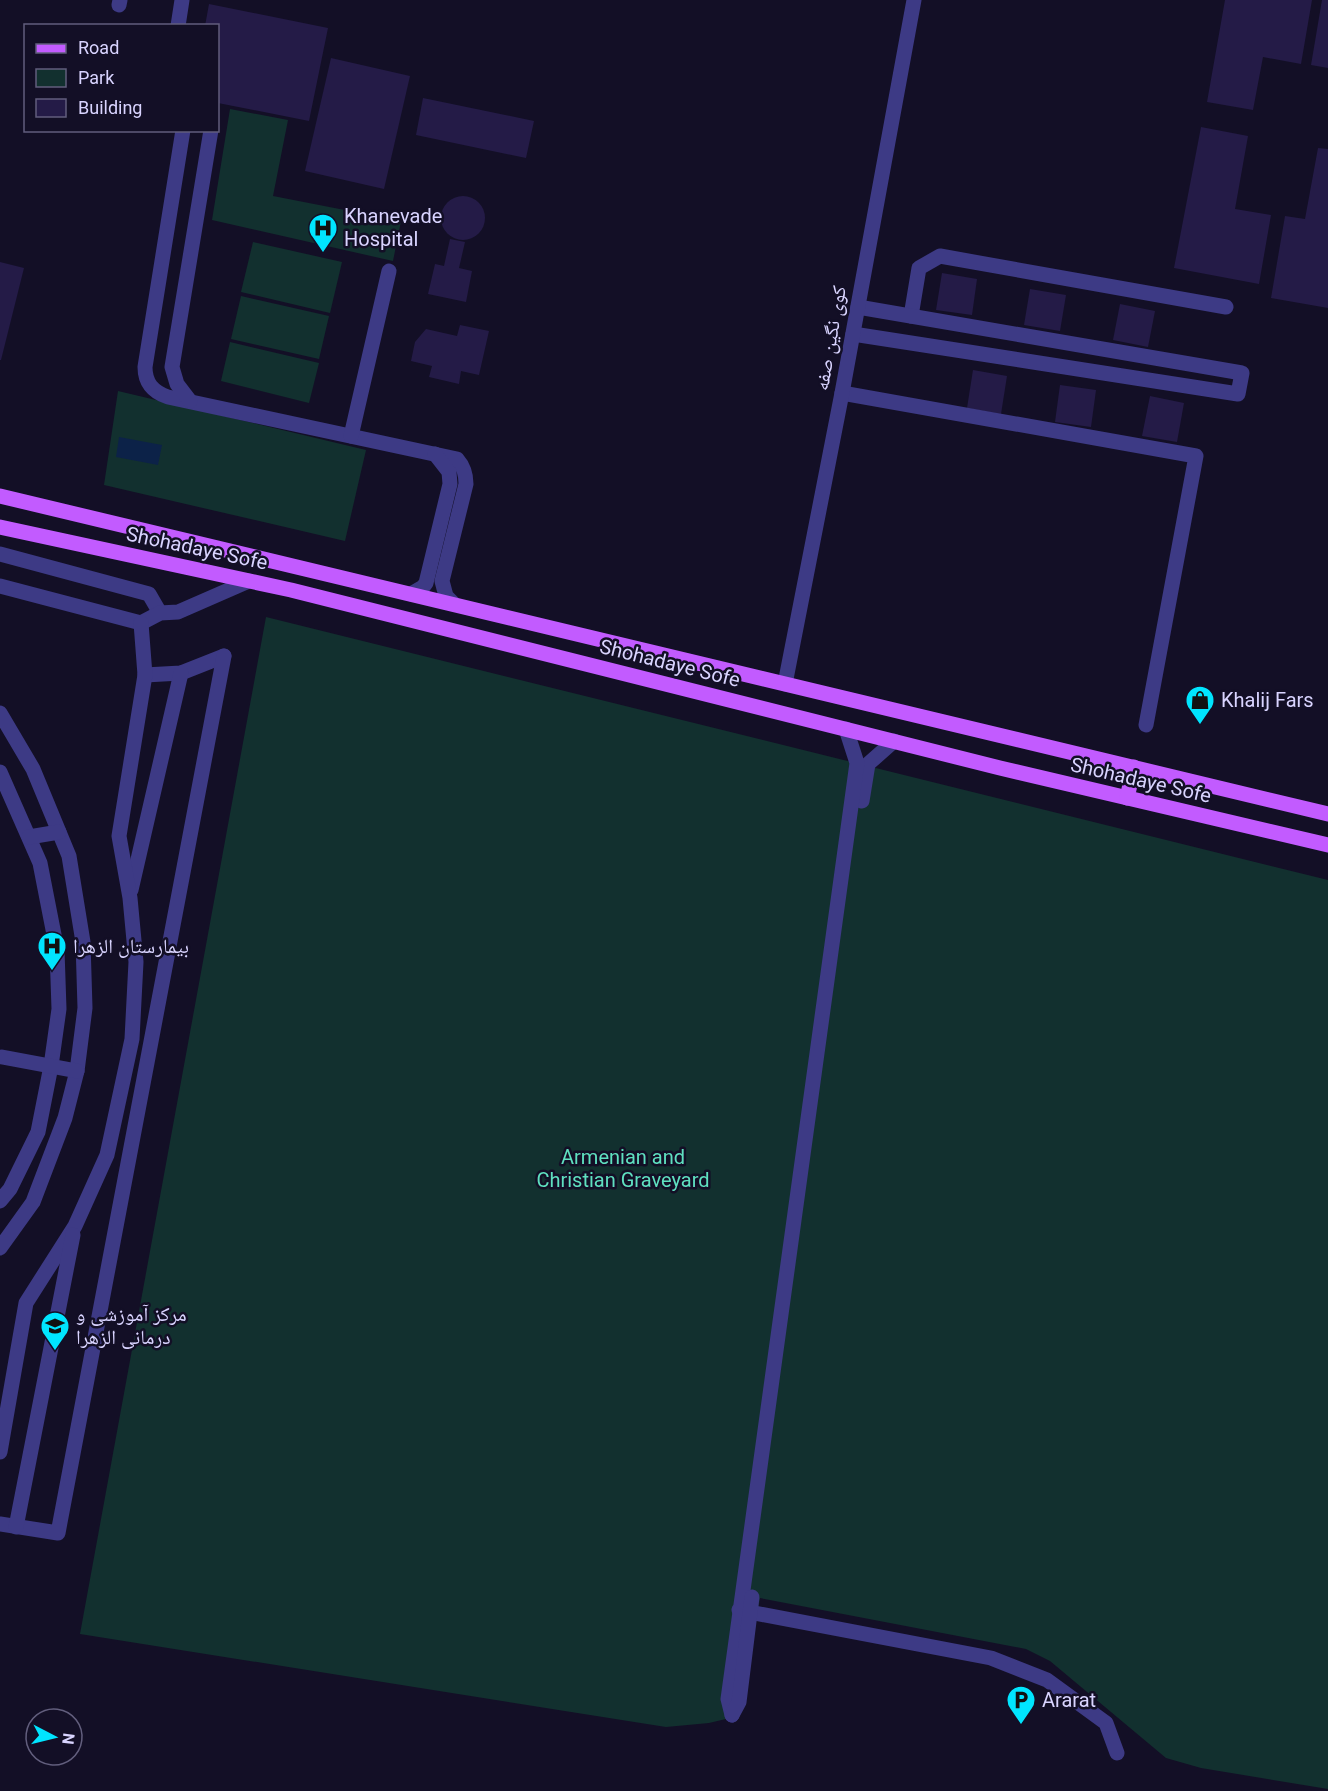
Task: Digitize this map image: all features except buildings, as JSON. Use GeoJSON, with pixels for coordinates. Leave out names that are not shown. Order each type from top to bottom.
{"type":"FeatureCollection","features":[{"type":"Feature","properties":{"kind":"main road","name":"Shohadaye Sofe"},"geometry":{"type":"LineString","coordinates":[[0,496],[1328,814]]}},
{"type":"Feature","properties":{"kind":"main road","name":"Shohadaye Sofe"},"geometry":{"type":"LineString","coordinates":[[0,527],[249,581],[894,741],[1328,845]]}},
{"type":"Feature","properties":{"kind":"main road"},"geometry":{"type":"LineString","coordinates":[[1127,798],[1134,767]]}},
{"type":"Feature","properties":{"kind":"lane"},"geometry":{"type":"LineString","coordinates":[[178,24],[182,0]]}},
{"type":"Feature","properties":{"kind":"lane","name":"کوی نگین صفه"},"geometry":{"type":"LineString","coordinates":[[785,684],[842,393],[914,0]]}},
{"type":"Feature","properties":{"kind":"lane"},"geometry":{"type":"LineString","coordinates":[[183,132],[145,373],[147,379],[155,392],[168,397],[457,459],[466,474],[466,484],[441,581],[446,596],[454,604]]}},
{"type":"Feature","properties":{"kind":"lane"},"geometry":{"type":"LineString","coordinates":[[190,401],[177,384],[172,367],[211,132]]}},
{"type":"Feature","properties":{"kind":"lane"},"geometry":{"type":"LineString","coordinates":[[911,316],[919,268],[940,255],[1226,307]]}},
{"type":"Feature","properties":{"kind":"lane"},"geometry":{"type":"LineString","coordinates":[[351,436],[389,271]]}},
{"type":"Feature","properties":{"kind":"lane"},"geometry":{"type":"LineString","coordinates":[[853,334],[1239,393],[1242,373],[858,307]]}},
{"type":"Feature","properties":{"kind":"lane"},"geometry":{"type":"LineString","coordinates":[[842,393],[1196,456],[1146,725]]}},
{"type":"Feature","properties":{"kind":"lane"},"geometry":{"type":"LineString","coordinates":[[411,594],[426,583],[450,484],[449,472],[435,454]]}},
{"type":"Feature","properties":{"kind":"lane"},"geometry":{"type":"LineString","coordinates":[[0,554],[149,594],[160,613]]}},
{"type":"Feature","properties":{"kind":"lane"},"geometry":{"type":"LineString","coordinates":[[0,586],[141,623],[160,613],[178,612],[249,581]]}},
{"type":"Feature","properties":{"kind":"lane"},"geometry":{"type":"LineString","coordinates":[[0,1452],[26,1304],[75,1227],[107,1155],[132,1039],[136,962],[130,896],[119,836],[145,675],[141,623]]}},
{"type":"Feature","properties":{"kind":"lane"},"geometry":{"type":"LineString","coordinates":[[0,1524],[58,1533],[224,656],[181,672],[145,675]]}},
{"type":"Feature","properties":{"kind":"lane"},"geometry":{"type":"LineString","coordinates":[[130,896],[181,672]]}},
{"type":"Feature","properties":{"kind":"lane"},"geometry":{"type":"LineString","coordinates":[[0,713],[33,769],[69,856],[83,942],[85,1008],[76,1071],[65,1118],[33,1202],[0,1248]]}},
{"type":"Feature","properties":{"kind":"lane"},"geometry":{"type":"LineString","coordinates":[[846,729],[857,763],[744,1611],[739,1702],[732,1715],[728,1699],[744,1611],[864,786],[868,764],[894,741]]}},
{"type":"Feature","properties":{"kind":"lane"},"geometry":{"type":"LineString","coordinates":[[0,772],[40,863],[57,950],[59,1009],[38,1132],[10,1189],[0,1201]]}},
{"type":"Feature","properties":{"kind":"lane"},"geometry":{"type":"LineString","coordinates":[[29,837],[59,832]]}},
{"type":"Feature","properties":{"kind":"lane"},"geometry":{"type":"LineString","coordinates":[[2,1057],[76,1071]]}},
{"type":"Feature","properties":{"kind":"lane"},"geometry":{"type":"LineString","coordinates":[[16,1527],[75,1227]]}},
{"type":"Feature","properties":{"kind":"lane"},"geometry":{"type":"LineString","coordinates":[[744,1611],[991,1658],[1047,1680],[1106,1723],[1117,1753]]}},
{"type":"Feature","properties":{"kind":"green space"},"geometry":{"type":"Polygon","coordinates":[[[230,109],[288,120],[273,196],[401,221],[393,261],[212,220],[230,109]]]}},
{"type":"Feature","properties":{"kind":"green space"},"geometry":{"type":"Polygon","coordinates":[[[253,242],[342,262],[330,313],[241,292],[253,242]]]}},
{"type":"Feature","properties":{"kind":"green space"},"geometry":{"type":"Polygon","coordinates":[[[241,296],[329,316],[319,359],[231,339],[241,296]]]}},
{"type":"Feature","properties":{"kind":"green space"},"geometry":{"type":"Polygon","coordinates":[[[230,342],[319,363],[309,403],[221,381],[230,342]]]}},
{"type":"Feature","properties":{"kind":"green space"},"geometry":{"type":"Polygon","coordinates":[[[118,391],[366,450],[345,541],[104,485],[118,391]]]}},
{"type":"Feature","properties":{"kind":"green space","name":"Armenian and Christian Graveyard"},"geometry":{"type":"Polygon","coordinates":[[[266,617],[1328,880],[1328,1789],[1201,1768],[1166,1758],[1050,1661],[1026,1649],[760,1598],[743,1704],[730,1718],[709,1723],[666,1727],[80,1634],[266,617]]]}},
{"type":"Feature","properties":{"kind":"water"},"geometry":{"type":"Polygon","coordinates":[[[119,437],[162,445],[158,465],[116,457],[119,437]]]}},
{"type":"Feature","properties":{"kind":"place","name":"Khanevade Hospital"},"geometry":{"type":"Point","coordinates":[323,254]}},
{"type":"Feature","properties":{"kind":"place","name":"Khalij Fars"},"geometry":{"type":"Point","coordinates":[1200,726]}},
{"type":"Feature","properties":{"kind":"place","name":"بیمارستان الزهرا"},"geometry":{"type":"Point","coordinates":[52,972]}},
{"type":"Feature","properties":{"kind":"place","name":"مرکز آموزشی و درمانی الزهرا"},"geometry":{"type":"Point","coordinates":[55,1352]}},
{"type":"Feature","properties":{"kind":"place","name":"Ararat"},"geometry":{"type":"Point","coordinates":[1021,1726]}}]}
